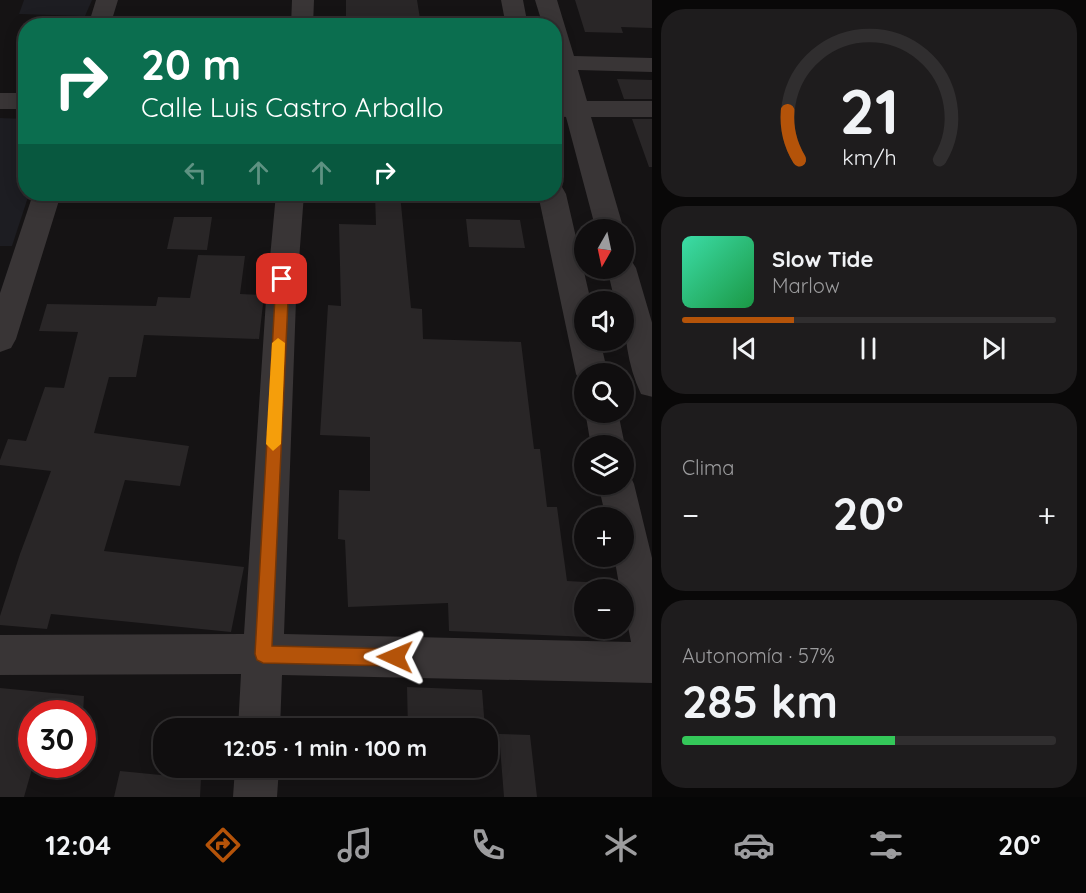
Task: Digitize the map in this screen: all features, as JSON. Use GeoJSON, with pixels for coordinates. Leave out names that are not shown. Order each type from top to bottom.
{"type":"FeatureCollection","features":[{"type":"Feature","properties":{"kind":"street"},"geometry":{"type":"LineString","coordinates":[[101,18],[107,0]]}},
{"type":"Feature","properties":{"kind":"street"},"geometry":{"type":"LineString","coordinates":[[302,18],[303,0]]}},
{"type":"Feature","properties":{"kind":"street"},"geometry":{"type":"LineString","coordinates":[[512,0],[515,18]]}},
{"type":"Feature","properties":{"kind":"street"},"geometry":{"type":"LineString","coordinates":[[546,0],[552,18]]}},
{"type":"Feature","properties":{"kind":"street"},"geometry":{"type":"LineString","coordinates":[[562,56],[566,109],[606,219]]}},
{"type":"Feature","properties":{"kind":"street"},"geometry":{"type":"LineString","coordinates":[[564,63],[652,65]]}},
{"type":"Feature","properties":{"kind":"street"},"geometry":{"type":"LineString","coordinates":[[0,101],[18,101]]}},
{"type":"Feature","properties":{"kind":"street"},"geometry":{"type":"LineString","coordinates":[[566,109],[652,109]]}},
{"type":"Feature","properties":{"kind":"street"},"geometry":{"type":"LineString","coordinates":[[0,339],[45,201]]}},
{"type":"Feature","properties":{"kind":"street"},"geometry":{"type":"LineString","coordinates":[[260,718],[280,300],[289,201]]}},
{"type":"Feature","properties":{"kind":"street"},"geometry":{"type":"LineString","coordinates":[[554,201],[590,363]]}},
{"type":"Feature","properties":{"kind":"street"},"geometry":{"type":"LineString","coordinates":[[624,279],[652,384]]}},
{"type":"Feature","properties":{"kind":"street"},"geometry":{"type":"LineString","coordinates":[[634,565],[652,649]]}},
{"type":"Feature","properties":{"kind":"street"},"geometry":{"type":"LineString","coordinates":[[0,655],[263,654],[652,663]]}},
{"type":"Feature","properties":{"kind":"street"},"geometry":{"type":"LineString","coordinates":[[255,797],[256,778]]}},
{"type":"Feature","properties":{"kind":"shaded area"},"geometry":{"type":"Polygon","coordinates":[[[24,0],[92,0],[85,16],[19,14],[24,0]]]}},
{"type":"Feature","properties":{"kind":"shaded area"},"geometry":{"type":"Polygon","coordinates":[[[0,118],[18,119],[18,201],[27,201],[12,246],[0,246],[0,118]]]}},
{"type":"Feature","properties":{"kind":"building"},"geometry":{"type":"Polygon","coordinates":[[[346,0],[417,0],[420,18],[346,18],[346,0]]]}},
{"type":"Feature","properties":{"kind":"building"},"geometry":{"type":"Polygon","coordinates":[[[575,0],[652,0],[652,28],[621,27],[623,33],[585,32],[575,0]]]}},
{"type":"Feature","properties":{"kind":"building"},"geometry":{"type":"Polygon","coordinates":[[[617,79],[652,80],[652,99],[624,99],[617,79]]]}},
{"type":"Feature","properties":{"kind":"building"},"geometry":{"type":"Polygon","coordinates":[[[632,119],[652,119],[652,167],[649,167],[632,119]]]}},
{"type":"Feature","properties":{"kind":"building"},"geometry":{"type":"Polygon","coordinates":[[[375,201],[401,201],[411,308],[422,309],[423,339],[521,342],[534,449],[540,449],[547,507],[557,507],[567,581],[574,581],[574,636],[449,631],[448,603],[348,607],[345,540],[338,539],[339,490],[370,491],[370,437],[320,435],[328,305],[341,306],[339,224],[376,225],[375,201]]]}},
{"type":"Feature","properties":{"kind":"building"},"geometry":{"type":"Polygon","coordinates":[[[174,217],[212,217],[207,250],[167,249],[174,217]]]}},
{"type":"Feature","properties":{"kind":"building"},"geometry":{"type":"Polygon","coordinates":[[[466,219],[520,220],[525,248],[469,247],[466,219]]]}},
{"type":"Feature","properties":{"kind":"building"},"geometry":{"type":"Polygon","coordinates":[[[198,255],[245,256],[240,294],[264,295],[259,339],[144,335],[136,377],[109,377],[94,433],[189,446],[180,486],[125,480],[104,551],[244,567],[231,632],[51,614],[47,629],[0,625],[0,616],[20,554],[51,471],[0,465],[0,460],[8,439],[26,441],[45,387],[64,388],[78,332],[39,331],[47,304],[156,306],[158,297],[190,298],[198,255]]]}},
{"type":"Feature","properties":{"kind":"building"},"geometry":{"type":"Polygon","coordinates":[[[407,687],[482,690],[484,718],[408,718],[407,687]]]}},
{"type":"Feature","properties":{"kind":"building"},"geometry":{"type":"Polygon","coordinates":[[[0,688],[84,696],[84,700],[18,700],[18,778],[29,778],[24,797],[0,797],[0,688]]]}},
{"type":"Feature","properties":{"kind":"building"},"geometry":{"type":"Polygon","coordinates":[[[499,734],[530,735],[537,797],[504,797],[499,734]]]}},
{"type":"Feature","properties":{"kind":"building"},"geometry":{"type":"Polygon","coordinates":[[[120,771],[153,774],[153,778],[201,779],[200,797],[114,797],[120,771]]]}},
{"type":"Feature","properties":{"kind":"slow traffic"},"geometry":{"type":"LineString","coordinates":[[273,444],[278,343]]}},
{"type":"Feature","properties":{"kind":"route"},"geometry":{"type":"LineString","coordinates":[[282,279],[263,654],[395,657]]}}]}
